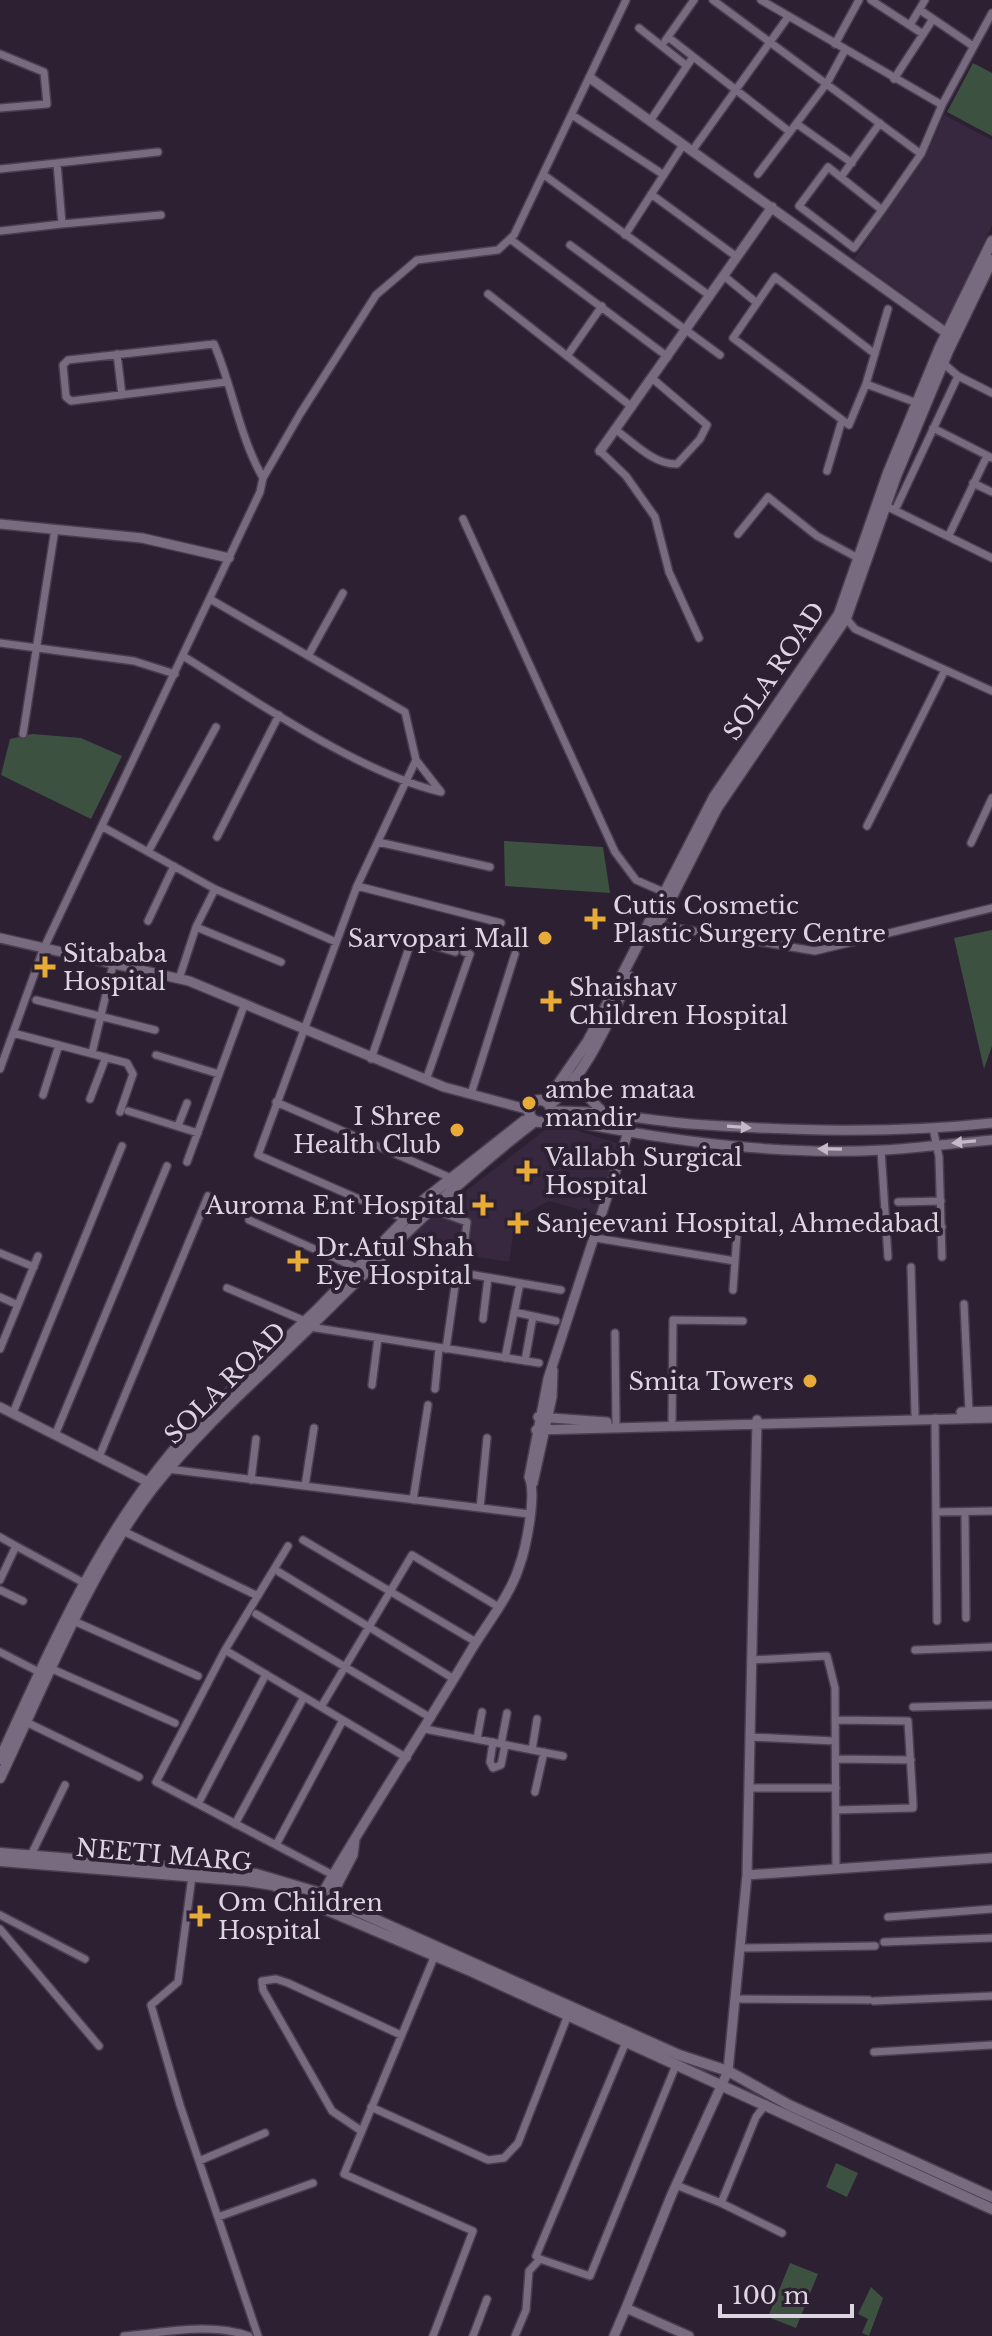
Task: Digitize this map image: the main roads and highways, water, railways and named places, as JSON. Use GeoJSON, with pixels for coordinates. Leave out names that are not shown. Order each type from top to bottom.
{"type":"FeatureCollection","features":[{"type":"Feature","properties":{"kind":"main road","name":"SOLA ROAD"},"geometry":{"type":"LineString","coordinates":[[549,1109],[588,1041],[714,797],[843,616],[858,558],[917,403],[992,241]]}},
{"type":"Feature","properties":{"kind":"main road","name":"SOLA ROAD"},"geometry":{"type":"LineString","coordinates":[[549,1109],[574,1077],[717,808],[843,616],[891,506],[950,336],[992,260]]}},
{"type":"Feature","properties":{"kind":"main road"},"geometry":{"type":"LineString","coordinates":[[536,1102],[549,1109],[543,1122],[532,1116],[536,1102]]}},
{"type":"Feature","properties":{"kind":"main road","name":"SOLA ROAD"},"geometry":{"type":"LineString","coordinates":[[362,1269],[405,1219],[451,1178],[532,1116]]}},
{"type":"Feature","properties":{"kind":"main road","name":"SOLA ROAD"},"geometry":{"type":"LineString","coordinates":[[0,1759],[151,1483],[362,1269],[532,1116]]}},
{"type":"Feature","properties":{"kind":"main road","name":"SOLA ROAD"},"geometry":{"type":"LineString","coordinates":[[0,1778],[86,1584],[151,1483],[201,1420],[308,1324]]}},
{"type":"Feature","properties":{"kind":"main road"},"geometry":{"type":"LineString","coordinates":[[0,1853],[256,1874],[304,1885],[679,2055],[728,2071],[789,2105],[992,2197]]}},
{"type":"Feature","properties":{"kind":"main road","name":"NEETI MARG"},"geometry":{"type":"LineString","coordinates":[[0,1861],[273,1885],[568,2015],[721,2088],[766,2104],[992,2209]]}},
{"type":"Feature","properties":{"kind":"main road"},"geometry":{"type":"LineString","coordinates":[[320,1908],[329,1906],[327,1896]]}},
{"type":"Feature","properties":{"kind":"place","name":"Cutis Cosmetic Plastic Surgery Centre"},"geometry":{"type":"Point","coordinates":[595,919]}},
{"type":"Feature","properties":{"kind":"place","name":"Sarvopari Mall"},"geometry":{"type":"Point","coordinates":[545,938]}},
{"type":"Feature","properties":{"kind":"place","name":"Sitababa Hospital"},"geometry":{"type":"Point","coordinates":[45,967]}},
{"type":"Feature","properties":{"kind":"place","name":"Shaishav Children Hospital"},"geometry":{"type":"Point","coordinates":[551,1001]}},
{"type":"Feature","properties":{"kind":"place","name":"ambe mataa mandir"},"geometry":{"type":"Point","coordinates":[529,1103]}},
{"type":"Feature","properties":{"kind":"place","name":"I Shree Health Club"},"geometry":{"type":"Point","coordinates":[457,1130]}},
{"type":"Feature","properties":{"kind":"place","name":"Vallabh Surgical Hospital"},"geometry":{"type":"Point","coordinates":[527,1171]}},
{"type":"Feature","properties":{"kind":"place","name":"Auroma Ent Hospital"},"geometry":{"type":"Point","coordinates":[483,1205]}},
{"type":"Feature","properties":{"kind":"place","name":"Sanjeevani Hospital, Ahmedabad"},"geometry":{"type":"Point","coordinates":[518,1223]}},
{"type":"Feature","properties":{"kind":"place","name":"Dr.Atul Shah Eye Hospital"},"geometry":{"type":"Point","coordinates":[298,1261]}},
{"type":"Feature","properties":{"kind":"place","name":"Smita Towers"},"geometry":{"type":"Point","coordinates":[810,1381]}},
{"type":"Feature","properties":{"kind":"place","name":"Om Children Hospital"},"geometry":{"type":"Point","coordinates":[200,1916]}}]}
